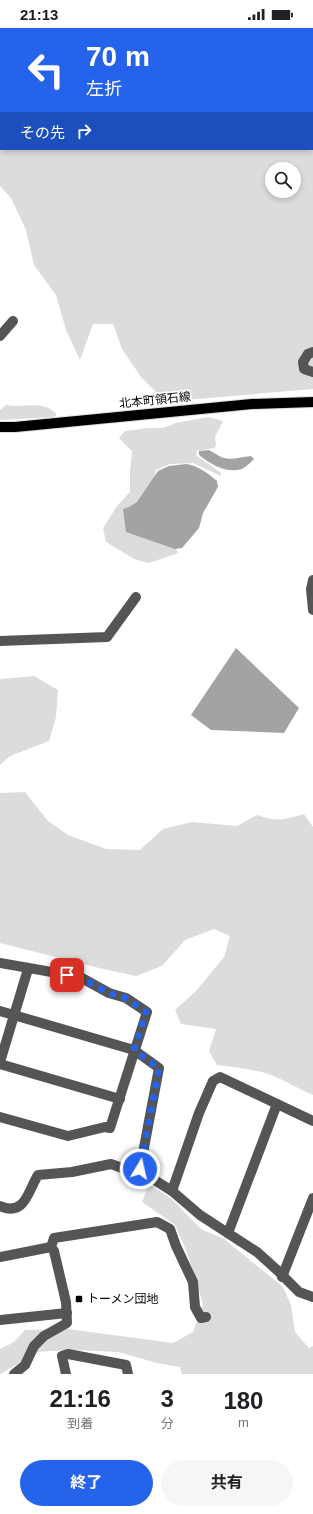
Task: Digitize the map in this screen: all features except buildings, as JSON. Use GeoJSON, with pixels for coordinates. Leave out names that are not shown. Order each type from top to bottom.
{"type":"FeatureCollection","features":[{"type":"Feature","properties":{"kind":"main road","name":"北本町領石線"},"geometry":{"type":"LineString","coordinates":[[0,427],[15,427],[252,404],[313,402]]}},
{"type":"Feature","properties":{"kind":"street"},"geometry":{"type":"LineString","coordinates":[[0,336],[13,321]]}},
{"type":"Feature","properties":{"kind":"street"},"geometry":{"type":"LineString","coordinates":[[313,352],[308,354],[303,362],[304,368],[313,372]]}},
{"type":"Feature","properties":{"kind":"street"},"geometry":{"type":"LineString","coordinates":[[313,580],[311,589],[313,610]]}},
{"type":"Feature","properties":{"kind":"street"},"geometry":{"type":"LineString","coordinates":[[0,641],[107,637],[136,597]]}},
{"type":"Feature","properties":{"kind":"street"},"geometry":{"type":"LineString","coordinates":[[0,963],[80,977],[109,993],[126,998],[146,1012],[110,1128],[105,1127],[68,1136],[0,1117]]}},
{"type":"Feature","properties":{"kind":"street"},"geometry":{"type":"LineString","coordinates":[[28,969],[0,1063],[120,1099]]}},
{"type":"Feature","properties":{"kind":"street"},"geometry":{"type":"LineString","coordinates":[[0,1011],[134,1050],[159,1068],[140,1169]]}},
{"type":"Feature","properties":{"kind":"street"},"geometry":{"type":"LineString","coordinates":[[172,1191],[213,1081],[220,1077],[313,1121]]}},
{"type":"Feature","properties":{"kind":"street"},"geometry":{"type":"LineString","coordinates":[[228,1233],[277,1104]]}},
{"type":"Feature","properties":{"kind":"street"},"geometry":{"type":"LineString","coordinates":[[0,1206],[6,1209],[17,1208],[23,1204],[38,1175],[72,1172],[111,1164],[133,1172],[140,1169]]}},
{"type":"Feature","properties":{"kind":"street"},"geometry":{"type":"LineString","coordinates":[[140,1169],[148,1176],[172,1191],[200,1215],[256,1252],[299,1292],[313,1297]]}},
{"type":"Feature","properties":{"kind":"street"},"geometry":{"type":"LineString","coordinates":[[282,1276],[313,1198]]}},
{"type":"Feature","properties":{"kind":"street"},"geometry":{"type":"LineString","coordinates":[[14,1374],[25,1365],[34,1346],[44,1336],[68,1323],[66,1302],[54,1252],[51,1247],[54,1238],[157,1222],[170,1229],[176,1246],[193,1282],[195,1307],[201,1318],[206,1317]]}},
{"type":"Feature","properties":{"kind":"street"},"geometry":{"type":"LineString","coordinates":[[0,1256],[51,1247]]}},
{"type":"Feature","properties":{"kind":"street"},"geometry":{"type":"LineString","coordinates":[[0,1320],[67,1313]]}},
{"type":"Feature","properties":{"kind":"street"},"geometry":{"type":"LineString","coordinates":[[66,1374],[62,1356],[68,1354],[126,1365],[128,1374]]}},
{"type":"Feature","properties":{"kind":"shaded area"},"geometry":{"type":"Polygon","coordinates":[[[0,150],[313,150],[313,389],[186,400],[162,398],[141,377],[122,349],[113,324],[93,324],[80,360],[66,330],[56,295],[34,265],[26,230],[11,198],[0,186],[0,150]]]}},
{"type":"Feature","properties":{"kind":"shaded area"},"geometry":{"type":"Polygon","coordinates":[[[6,405],[41,406],[49,408],[57,414],[54,417],[0,420],[0,410],[6,405]]]}},
{"type":"Feature","properties":{"kind":"shaded area"},"geometry":{"type":"Polygon","coordinates":[[[208,417],[223,421],[215,437],[215,448],[196,451],[197,456],[221,473],[221,476],[193,463],[170,464],[156,470],[152,485],[178,553],[149,563],[134,559],[106,542],[103,528],[117,506],[130,492],[132,451],[119,438],[125,431],[163,428],[176,423],[208,417]]]}},
{"type":"Feature","properties":{"kind":"shaded area"},"geometry":{"type":"Polygon","coordinates":[[[209,450],[224,458],[232,459],[251,456],[254,459],[242,469],[225,469],[213,465],[199,455],[199,451],[209,450]]]}},
{"type":"Feature","properties":{"kind":"shaded area"},"geometry":{"type":"Polygon","coordinates":[[[186,464],[199,468],[207,473],[217,481],[218,487],[203,513],[199,528],[182,548],[175,549],[126,532],[123,509],[137,502],[158,471],[169,466],[186,464]]]}},
{"type":"Feature","properties":{"kind":"shaded area"},"geometry":{"type":"Polygon","coordinates":[[[236,648],[299,708],[284,733],[211,730],[191,715],[236,648]]]}},
{"type":"Feature","properties":{"kind":"shaded area"},"geometry":{"type":"Polygon","coordinates":[[[34,676],[58,690],[56,717],[49,741],[10,756],[0,765],[0,679],[34,676]]]}},
{"type":"Feature","properties":{"kind":"shaded area"},"geometry":{"type":"Polygon","coordinates":[[[25,792],[48,821],[68,835],[106,849],[140,850],[163,829],[192,822],[237,826],[257,815],[270,819],[280,819],[291,818],[304,814],[313,827],[313,1095],[269,1074],[217,1065],[209,1051],[216,1029],[181,1024],[175,1010],[196,991],[224,957],[230,936],[214,929],[185,940],[162,966],[136,976],[0,943],[0,793],[25,792]]]}},
{"type":"Feature","properties":{"kind":"shaded area"},"geometry":{"type":"Polygon","coordinates":[[[149,1184],[172,1199],[201,1229],[224,1239],[283,1287],[291,1305],[295,1332],[309,1348],[313,1346],[313,1374],[182,1374],[180,1367],[157,1363],[118,1352],[74,1350],[33,1352],[16,1365],[0,1374],[0,1349],[14,1342],[25,1330],[68,1329],[173,1343],[193,1332],[203,1305],[195,1276],[175,1225],[142,1202],[149,1184]]]}},
{"type":"Feature","properties":{"kind":"place","name":"トーメン団地"},"geometry":{"type":"Point","coordinates":[79,1299]}},
{"type":"Feature","properties":{"kind":"route"},"geometry":{"type":"LineString","coordinates":[[67,975],[80,977],[109,993],[126,998],[146,1012],[134,1050],[159,1068],[144,1140],[140,1169]]}}]}
